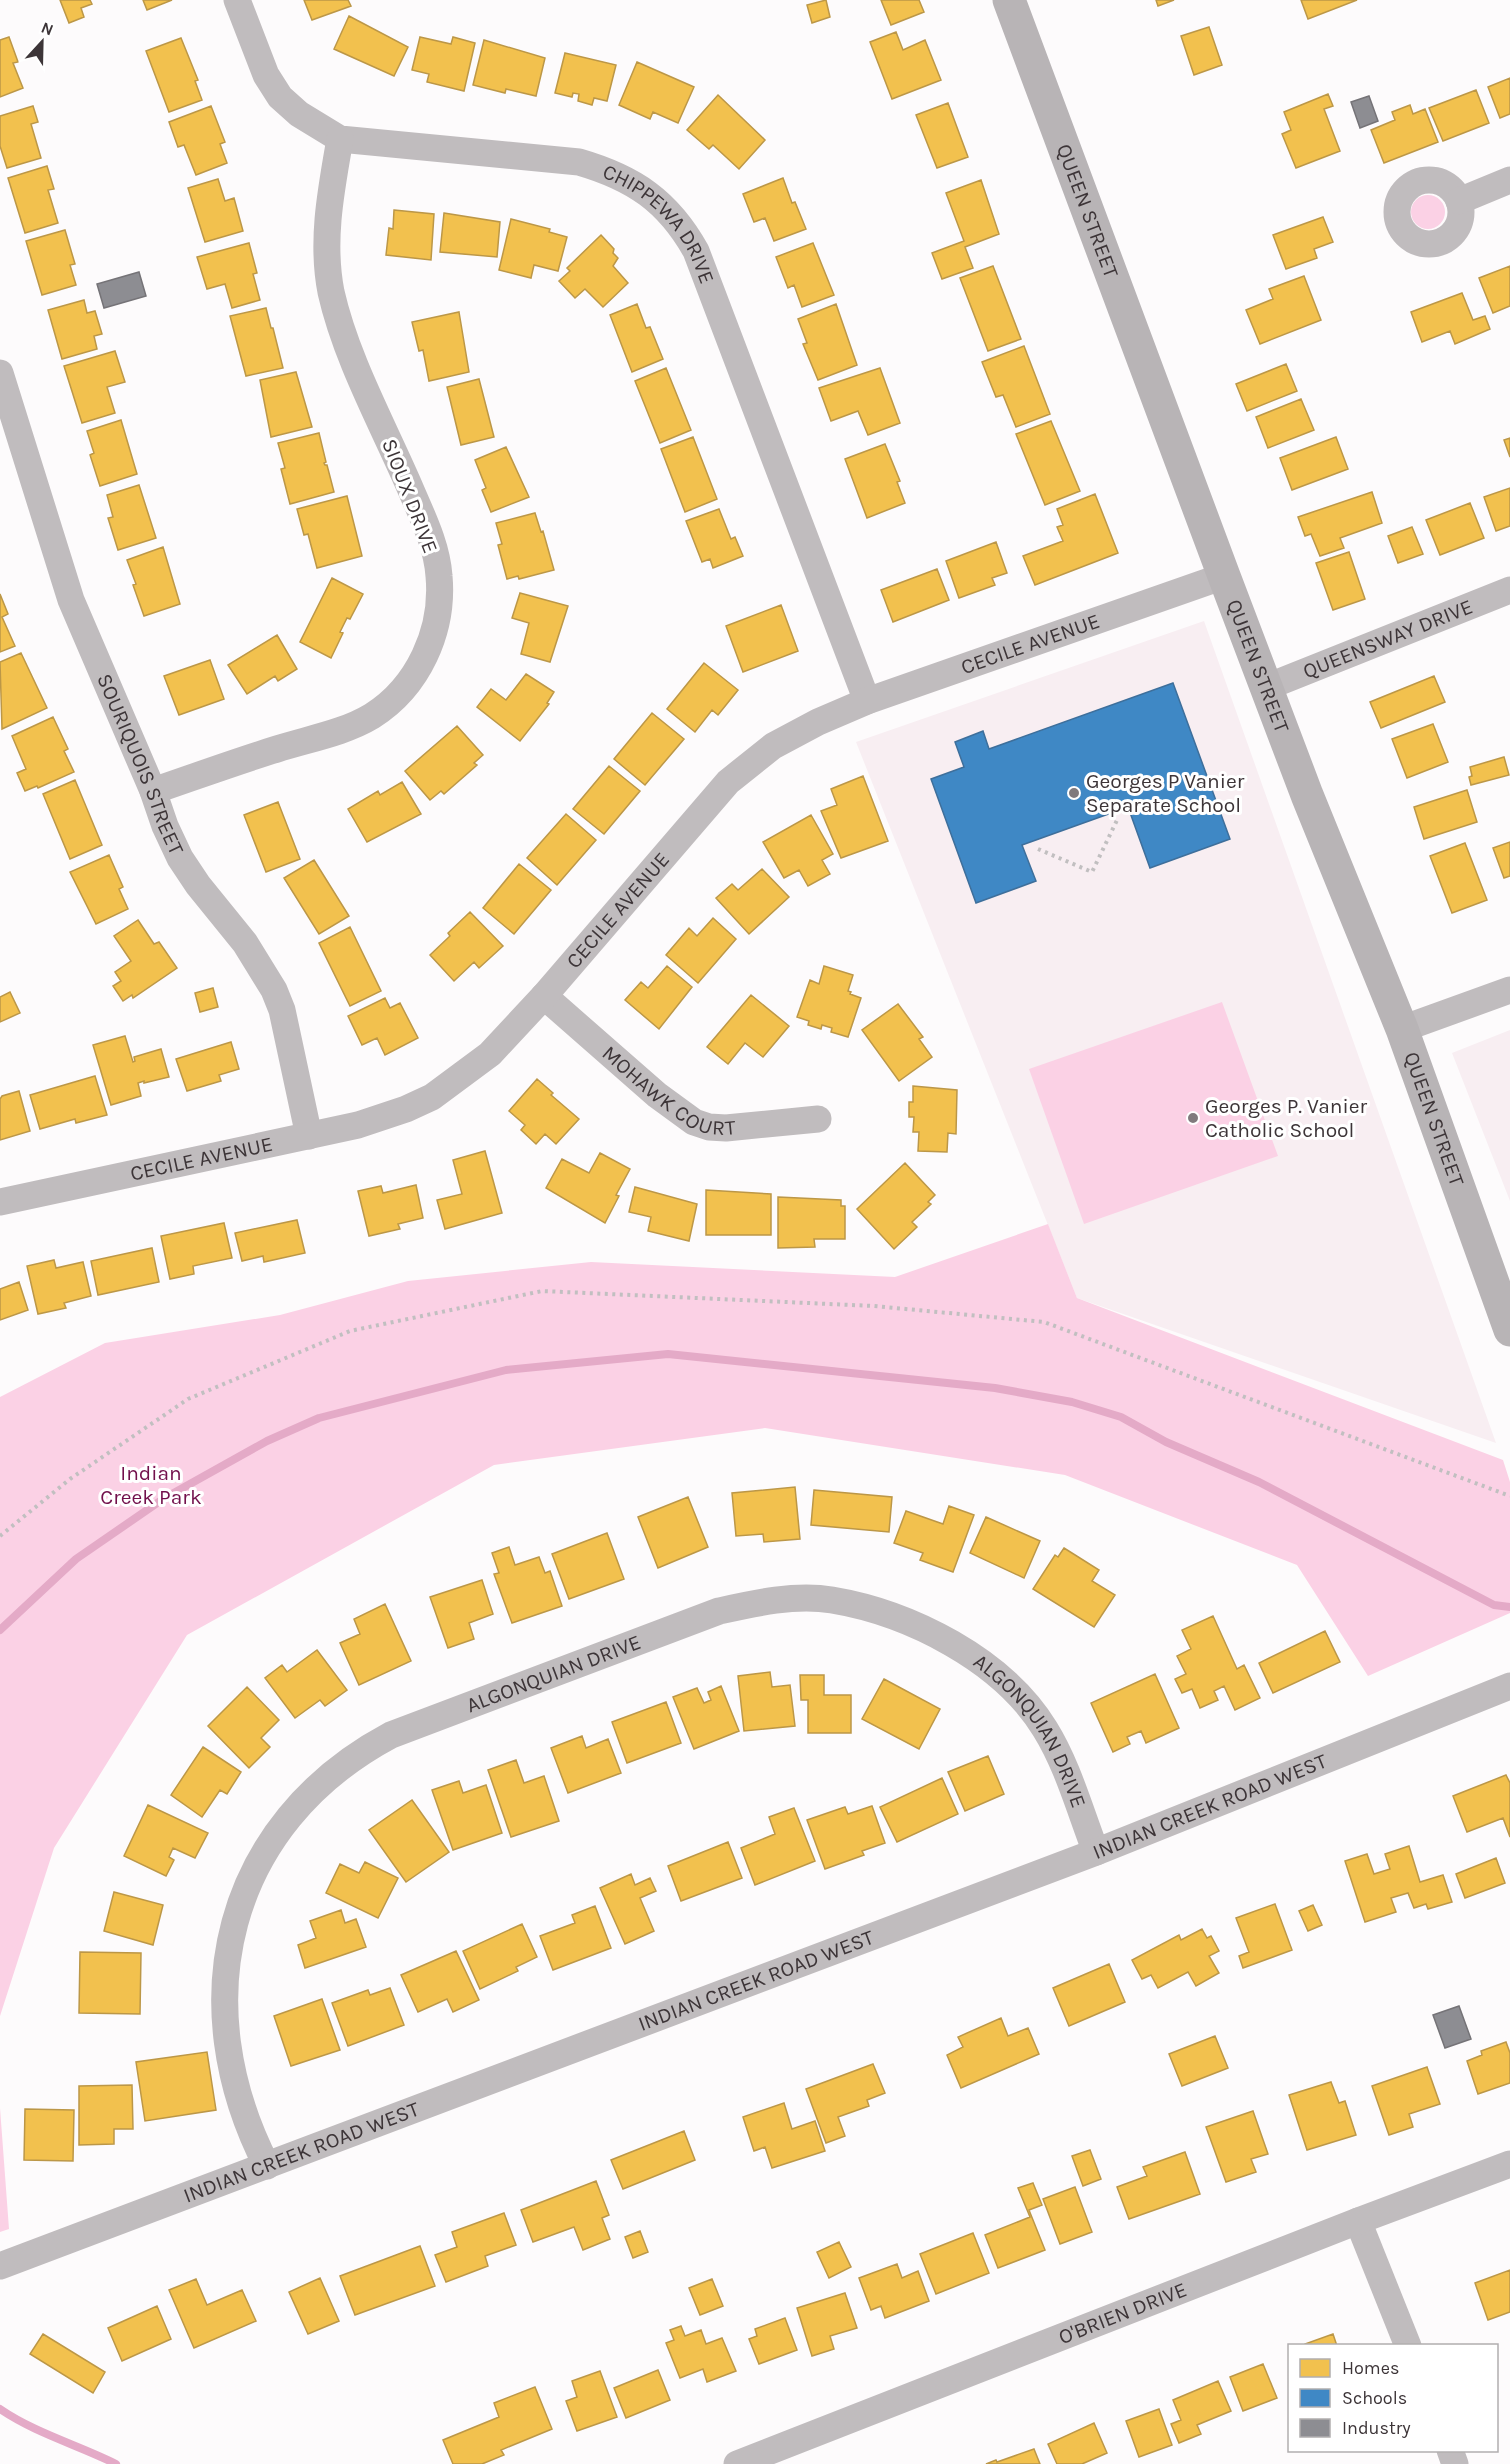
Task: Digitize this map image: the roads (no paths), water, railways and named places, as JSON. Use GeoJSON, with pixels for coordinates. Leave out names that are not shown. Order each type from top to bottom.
{"type":"FeatureCollection","features":[{"type":"Feature","properties":{"kind":"main road","name":"QUEEN STREET"},"geometry":{"type":"LineString","coordinates":[[1009,0],[1307,795],[1402,1029],[1510,1330]]}},
{"type":"Feature","properties":{"kind":"street","name":"CHIPPEWA DRIVE"},"geometry":{"type":"LineString","coordinates":[[237,0],[266,75],[280,97],[299,114],[340,139],[579,162],[607,170],[634,183],[669,212],[685,231],[696,251],[867,701]]}},
{"type":"Feature","properties":{"kind":"street","name":"SIOUX DRIVE"},"geometry":{"type":"LineString","coordinates":[[153,791],[228,764],[349,727],[370,717],[389,704],[411,681],[430,645],[437,612],[440,576],[431,537],[344,336],[331,292],[326,248],[340,139]]}},
{"type":"Feature","properties":{"kind":"street"},"geometry":{"type":"LineString","coordinates":[[1459,201],[1510,180]]}},
{"type":"Feature","properties":{"kind":"street","name":"SOURIQUOIS STREET"},"geometry":{"type":"LineString","coordinates":[[0,373],[71,600],[180,858],[198,885],[245,943],[274,990],[282,1010],[309,1136]]}},
{"type":"Feature","properties":{"kind":"street","name":"CECILE AVENUE"},"geometry":{"type":"LineString","coordinates":[[0,1202],[358,1125],[406,1109],[432,1097],[490,1054],[544,996],[728,782],[773,746],[818,722],[867,701],[1224,576]]}},
{"type":"Feature","properties":{"kind":"street","name":"QUEENSWAY DRIVE"},"geometry":{"type":"LineString","coordinates":[[1267,687],[1510,590]]}},
{"type":"Feature","properties":{"kind":"street"},"geometry":{"type":"LineString","coordinates":[[1402,1029],[1510,990]]}},
{"type":"Feature","properties":{"kind":"street","name":"MOHAWK COURT"},"geometry":{"type":"LineString","coordinates":[[544,996],[657,1095],[694,1122],[709,1127],[726,1128],[818,1119]]}},
{"type":"Feature","properties":{"kind":"street","name":"ALGONQUIAN DRIVE"},"geometry":{"type":"LineString","coordinates":[[267,2166],[252,2138],[240,2101],[227,2046],[223,1999],[225,1971],[233,1928],[255,1872],[276,1834],[291,1813],[334,1772],[362,1750],[391,1735],[719,1611],[767,1602],[798,1599],[831,1600],[905,1621],[938,1635],[967,1653],[1014,1692],[1030,1708],[1055,1746],[1096,1852]]}},
{"type":"Feature","properties":{"kind":"street","name":"INDIAN CREEK ROAD WEST"},"geometry":{"type":"LineString","coordinates":[[0,2266],[1096,1852],[1510,1686]]}},
{"type":"Feature","properties":{"kind":"street","name":"O'BRIEN DRIVE"},"geometry":{"type":"LineString","coordinates":[[737,2464],[1358,2221],[1510,2164]]}},
{"type":"Feature","properties":{"kind":"street"},"geometry":{"type":"LineString","coordinates":[[1358,2221],[1407,2344]]}},
{"type":"Feature","properties":{"kind":"waterway"},"geometry":{"type":"LineString","coordinates":[[0,1630],[76,1559],[163,1499],[267,1441],[319,1418],[506,1370],[668,1354],[995,1388],[1072,1402],[1121,1417],[1166,1442],[1259,1482],[1494,1605],[1510,1607]]}},
{"type":"Feature","properties":{"kind":"waterway"},"geometry":{"type":"LineString","coordinates":[[0,2409],[42,2432],[116,2464]]}},
{"type":"Feature","properties":{"kind":"place","name":"Georges P Vanier Separate School"},"geometry":{"type":"Point","coordinates":[1074,793]}},
{"type":"Feature","properties":{"kind":"place","name":"Georges P. Vanier Catholic School"},"geometry":{"type":"Point","coordinates":[1193,1118]}},
{"type":"Feature","properties":{"kind":"park label","name":"Indian Creek Park"},"geometry":{"type":"Point","coordinates":[151,1485]}}]}
